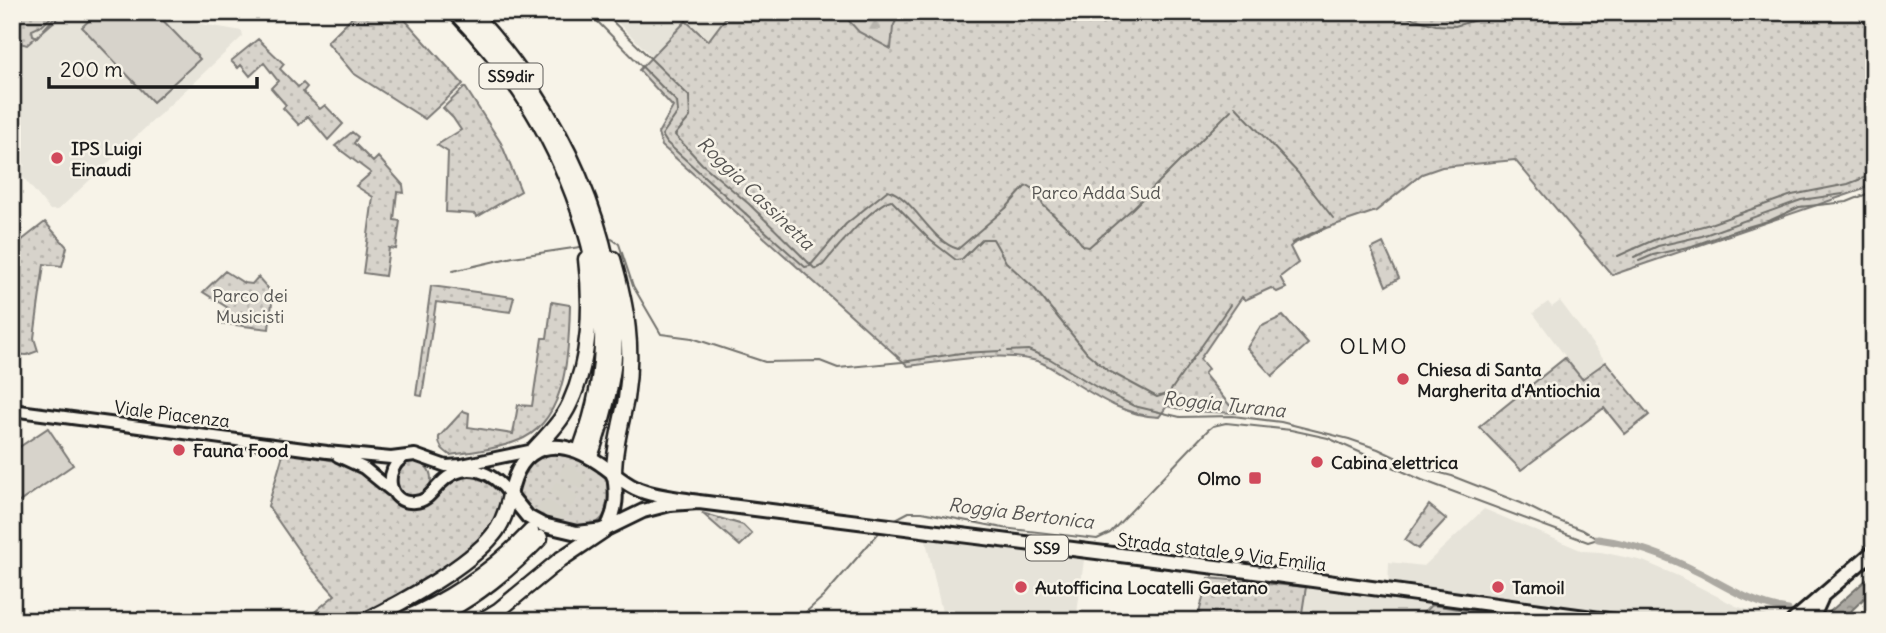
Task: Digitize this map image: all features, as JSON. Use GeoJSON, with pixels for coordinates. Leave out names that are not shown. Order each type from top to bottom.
{"type":"FeatureCollection","features":[{"type":"Feature","properties":{"kind":"highway","name":"SS9dir"},"geometry":{"type":"LineString","coordinates":[[456,12],[499,60],[524,95],[578,189]]}},
{"type":"Feature","properties":{"kind":"highway","name":"SS9dir"},"geometry":{"type":"LineString","coordinates":[[471,12],[531,86],[560,136],[578,189],[594,258],[603,321],[603,358],[587,448]]}},
{"type":"Feature","properties":{"kind":"highway"},"geometry":{"type":"LineString","coordinates":[[534,450],[559,422],[570,403],[585,352],[587,273],[575,211],[578,189],[591,193],[628,317],[629,366],[614,475]]}},
{"type":"Feature","properties":{"kind":"highway"},"geometry":{"type":"LineString","coordinates":[[365,621],[448,573],[483,546],[499,527],[510,495]]}},
{"type":"Feature","properties":{"kind":"highway"},"geometry":{"type":"LineString","coordinates":[[481,621],[499,610],[561,559],[605,529]]}},
{"type":"Feature","properties":{"kind":"highway"},"geometry":{"type":"LineString","coordinates":[[400,621],[430,608],[469,585],[536,535],[501,575],[481,591],[427,621]]}},
{"type":"Feature","properties":{"kind":"main road"},"geometry":{"type":"LineString","coordinates":[[555,447],[575,452],[597,462],[614,475],[617,501],[615,512],[605,529],[577,533],[543,525],[521,511],[510,495],[519,467],[534,450],[555,447]]}},
{"type":"Feature","properties":{"kind":"main road","name":"Strada statale 9 Via Emilia"},"geometry":{"type":"LineString","coordinates":[[614,475],[644,492],[699,502],[1615,621]]}},
{"type":"Feature","properties":{"kind":"main road","name":"Strada statale 9 Via Emilia"},"geometry":{"type":"LineString","coordinates":[[605,529],[643,511],[670,504],[699,502]]}},
{"type":"Feature","properties":{"kind":"main road"},"geometry":{"type":"LineString","coordinates":[[1793,620],[1874,551]]}},
{"type":"Feature","properties":{"kind":"main road"},"geometry":{"type":"LineString","coordinates":[[1811,620],[1824,594]]}},
{"type":"Feature","properties":{"kind":"street","name":"Viale Piacenza"},"geometry":{"type":"LineString","coordinates":[[12,410],[327,452],[404,457]]}},
{"type":"Feature","properties":{"kind":"street"},"geometry":{"type":"LineString","coordinates":[[510,495],[495,477],[476,470],[453,474],[442,481],[429,496],[416,502],[396,495],[391,488],[390,473],[393,466],[404,457],[415,455],[453,466],[534,450]]}},
{"type":"Feature","properties":{"kind":"street","name":"Viale Piacenza"},"geometry":{"type":"LineString","coordinates":[[327,452],[364,468],[396,495]]}},
{"type":"Feature","properties":{"kind":"street"},"geometry":{"type":"LineString","coordinates":[[429,461],[437,475],[434,491]]}},
{"type":"Feature","properties":{"kind":"shaded area"},"geometry":{"type":"Polygon","coordinates":[[[12,12],[167,12],[185,21],[242,31],[243,36],[58,210],[50,210],[18,171],[25,165],[12,149],[12,12]]]}},
{"type":"Feature","properties":{"kind":"shaded area"},"geometry":{"type":"Polygon","coordinates":[[[607,12],[739,12],[689,93],[607,12]]]}},
{"type":"Feature","properties":{"kind":"shaded area"},"geometry":{"type":"Polygon","coordinates":[[[1560,301],[1606,362],[1582,379],[1533,313],[1548,302],[1552,307],[1560,301]]]}},
{"type":"Feature","properties":{"kind":"shaded area"},"geometry":{"type":"Polygon","coordinates":[[[1484,509],[1583,551],[1643,561],[1736,606],[1780,620],[1648,621],[1388,588],[1389,562],[1424,566],[1484,509]]]}},
{"type":"Feature","properties":{"kind":"shaded area"},"geometry":{"type":"Polygon","coordinates":[[[924,532],[1085,552],[1076,621],[944,621],[924,532]]]}},
{"type":"Feature","properties":{"kind":"shaded area"},"geometry":{"type":"Polygon","coordinates":[[[1307,583],[1432,600],[1431,605],[1416,621],[1320,621],[1321,616],[1302,613],[1307,583]]]}},
{"type":"Feature","properties":{"kind":"green space"},"geometry":{"type":"Polygon","coordinates":[[[27,12],[56,12],[43,25],[32,30],[36,37],[27,45],[16,42],[13,29],[27,12]]]}},
{"type":"Feature","properties":{"kind":"green space"},"geometry":{"type":"Polygon","coordinates":[[[59,12],[65,12],[40,34],[59,12]]]}},
{"type":"Feature","properties":{"kind":"green space"},"geometry":{"type":"Polygon","coordinates":[[[98,12],[155,12],[200,59],[153,102],[82,27],[98,12]]]}},
{"type":"Feature","properties":{"kind":"green space"},"geometry":{"type":"Polygon","coordinates":[[[352,12],[398,12],[463,84],[425,119],[353,73],[327,42],[354,15],[352,12]]]}},
{"type":"Feature","properties":{"kind":"green space","name":"Parco Adda Sud"},"geometry":{"type":"Polygon","coordinates":[[[730,12],[1874,12],[1874,181],[1861,190],[1612,275],[1515,160],[1442,167],[1422,174],[1376,211],[1326,228],[1293,244],[1290,247],[1298,263],[1280,277],[1286,288],[1277,292],[1271,288],[1245,300],[1242,297],[1200,359],[1208,369],[1204,374],[1236,413],[1189,411],[1167,406],[1159,417],[1147,416],[1112,404],[1046,365],[1023,358],[973,358],[908,366],[662,146],[658,133],[673,107],[639,70],[686,21],[708,41],[730,12]]]}},
{"type":"Feature","properties":{"kind":"green space"},"geometry":{"type":"Polygon","coordinates":[[[841,12],[900,12],[893,27],[891,49],[859,32],[841,12]]]}},
{"type":"Feature","properties":{"kind":"green space"},"geometry":{"type":"Polygon","coordinates":[[[258,39],[284,64],[280,69],[298,87],[303,83],[307,87],[303,92],[320,109],[325,105],[343,124],[328,140],[308,116],[299,125],[283,108],[286,105],[271,88],[278,81],[264,63],[250,76],[241,65],[238,68],[231,61],[258,39]]]}},
{"type":"Feature","properties":{"kind":"green space"},"geometry":{"type":"Polygon","coordinates":[[[465,87],[501,143],[521,191],[477,217],[476,214],[446,212],[448,152],[437,145],[461,130],[443,108],[465,87]]]}},
{"type":"Feature","properties":{"kind":"green space"},"geometry":{"type":"Polygon","coordinates":[[[352,132],[358,137],[354,143],[373,162],[378,157],[403,185],[404,193],[397,192],[394,220],[400,221],[396,249],[389,248],[385,276],[363,273],[373,197],[356,186],[371,173],[335,146],[352,132]]]}},
{"type":"Feature","properties":{"kind":"green space"},"geometry":{"type":"Polygon","coordinates":[[[45,222],[67,247],[62,266],[44,264],[34,338],[38,351],[27,355],[12,354],[12,248],[45,222]]]}},
{"type":"Feature","properties":{"kind":"green space"},"geometry":{"type":"Polygon","coordinates":[[[1383,243],[1399,278],[1386,286],[1371,249],[1383,243]]]}},
{"type":"Feature","properties":{"kind":"green space","name":"Parco dei Musicisti"},"geometry":{"type":"Polygon","coordinates":[[[225,271],[244,283],[252,284],[258,277],[273,294],[269,329],[220,323],[219,317],[228,308],[203,292],[225,271]]]}},
{"type":"Feature","properties":{"kind":"green space"},"geometry":{"type":"Polygon","coordinates":[[[431,286],[514,297],[510,312],[436,302],[422,396],[416,395],[431,286]]]}},
{"type":"Feature","properties":{"kind":"green space"},"geometry":{"type":"Polygon","coordinates":[[[552,302],[570,305],[567,360],[558,397],[550,414],[539,428],[524,438],[488,449],[450,455],[442,448],[439,437],[463,411],[469,413],[468,427],[513,434],[518,405],[532,406],[542,338],[547,338],[552,302]]]}},
{"type":"Feature","properties":{"kind":"green space"},"geometry":{"type":"Polygon","coordinates":[[[1283,316],[1308,344],[1272,376],[1247,348],[1260,327],[1283,316]]]}},
{"type":"Feature","properties":{"kind":"green space"},"geometry":{"type":"Polygon","coordinates":[[[1565,358],[1582,379],[1606,362],[1649,415],[1625,434],[1604,408],[1521,470],[1479,427],[1565,358]]]}},
{"type":"Feature","properties":{"kind":"green space"},"geometry":{"type":"Polygon","coordinates":[[[48,428],[73,465],[12,507],[12,452],[48,428]]]}},
{"type":"Feature","properties":{"kind":"green space"},"geometry":{"type":"Polygon","coordinates":[[[284,451],[340,462],[367,475],[406,506],[454,479],[479,475],[490,479],[501,493],[500,514],[488,533],[463,556],[372,613],[352,621],[304,621],[335,595],[310,567],[268,506],[284,451]]]}},
{"type":"Feature","properties":{"kind":"green space"},"geometry":{"type":"Polygon","coordinates":[[[550,454],[580,460],[605,476],[610,495],[601,520],[588,526],[580,526],[543,519],[528,510],[520,498],[521,477],[536,459],[550,454]]]}},
{"type":"Feature","properties":{"kind":"green space"},"geometry":{"type":"Polygon","coordinates":[[[413,461],[426,466],[431,479],[426,492],[413,497],[400,492],[395,479],[400,466],[413,461]]]}},
{"type":"Feature","properties":{"kind":"green space"},"geometry":{"type":"Polygon","coordinates":[[[1429,505],[1446,519],[1418,549],[1405,540],[1429,505]]]}},
{"type":"Feature","properties":{"kind":"green space"},"geometry":{"type":"Polygon","coordinates":[[[702,513],[743,525],[752,534],[740,546],[702,513]]]}},
{"type":"Feature","properties":{"kind":"green space"},"geometry":{"type":"Polygon","coordinates":[[[1208,578],[1306,587],[1302,613],[1321,616],[1320,621],[1197,621],[1208,578]]]}},
{"type":"Feature","properties":{"kind":"green space"},"geometry":{"type":"Polygon","coordinates":[[[1431,605],[1516,617],[1513,621],[1416,621],[1431,605]]]}},
{"type":"Feature","properties":{"kind":"water"},"geometry":{"type":"Polygon","coordinates":[[[1874,573],[1874,589],[1852,610],[1847,621],[1827,621],[1824,617],[1874,573]]]}},
{"type":"Feature","properties":{"kind":"waterway"},"geometry":{"type":"LineString","coordinates":[[588,12],[677,102],[678,112],[662,135],[667,143],[805,267],[810,266],[846,224],[888,190],[906,201],[939,238],[958,249],[1029,186],[1035,190],[1043,205],[1083,246],[1089,247],[1132,209],[1231,110]]}},
{"type":"Feature","properties":{"kind":"waterway","name":"Roggia Cassinetta"},"geometry":{"type":"LineString","coordinates":[[603,12],[689,96],[690,117],[675,135],[702,164],[749,204],[815,269],[823,265],[865,218],[891,200],[930,240],[956,260],[962,259],[982,239],[993,239],[1006,262],[1034,288],[1087,353],[1107,370],[1157,397],[1169,393],[1230,305]]}},
{"type":"Feature","properties":{"kind":"waterway"},"geometry":{"type":"LineString","coordinates":[[1390,12],[1436,25],[1455,26],[1502,12]]}},
{"type":"Feature","properties":{"kind":"waterway"},"geometry":{"type":"LineString","coordinates":[[1235,106],[1298,173],[1333,218]]}},
{"type":"Feature","properties":{"kind":"waterway"},"geometry":{"type":"LineString","coordinates":[[1618,256],[1656,239],[1710,224],[1792,195],[1848,184],[1874,174]]}},
{"type":"Feature","properties":{"kind":"waterway"},"geometry":{"type":"LineString","coordinates":[[1639,261],[1771,220],[1799,207],[1847,202],[1874,191]]}},
{"type":"Feature","properties":{"kind":"waterway"},"geometry":{"type":"LineString","coordinates":[[1634,257],[1658,246],[1702,236],[1801,200],[1843,194]]}},
{"type":"Feature","properties":{"kind":"waterway","name":"Roggia Cassinetta"},"geometry":{"type":"LineString","coordinates":[[1292,243],[1325,227]]}},
{"type":"Feature","properties":{"kind":"waterway","name":"Roggia Turana"},"geometry":{"type":"LineString","coordinates":[[612,239],[619,244],[633,286],[661,334],[692,338],[765,362],[820,361],[838,368],[961,353],[1001,351]]}},
{"type":"Feature","properties":{"kind":"waterway","name":"Roggia Turana"},"geometry":{"type":"LineString","coordinates":[[453,271],[513,257],[580,247]]}},
{"type":"Feature","properties":{"kind":"waterway","name":"Roggia Turana"},"geometry":{"type":"LineString","coordinates":[[1008,351],[1028,350],[1050,359],[1134,406],[1180,417],[1233,416],[1281,422],[1349,439],[1414,466],[1452,476],[1521,503],[1598,539]]}},
{"type":"Feature","properties":{"kind":"waterway","name":"Roggia Bertonica"},"geometry":{"type":"LineString","coordinates":[[892,521],[909,512],[922,512],[1003,528],[1097,539],[1110,533],[1208,430],[1226,423],[1291,430],[1328,438],[1422,480],[1588,542],[1598,539]]}},
{"type":"Feature","properties":{"kind":"waterway","name":"Roggia Bertonica"},"geometry":{"type":"LineString","coordinates":[[796,621],[824,596],[882,529]]}},
{"type":"Feature","properties":{"kind":"waterway"},"geometry":{"type":"LineString","coordinates":[[1598,539],[1625,544],[1664,557],[1754,600],[1788,610]]}},
{"type":"Feature","properties":{"kind":"tunnel"},"geometry":{"type":"LineString","coordinates":[[531,531],[559,491],[582,445]]}},
{"type":"Feature","properties":{"kind":"tunnel"},"geometry":{"type":"LineString","coordinates":[[540,538],[571,495],[592,451]]}},
{"type":"Feature","properties":{"kind":"place","name":"IPS Luigi Einaudi"},"geometry":{"type":"Point","coordinates":[57,158]}},
{"type":"Feature","properties":{"kind":"place","name":"Chiesa di Santa Margherita d'Antiochia"},"geometry":{"type":"Point","coordinates":[1403,379]}},
{"type":"Feature","properties":{"kind":"place","name":"Fauna Food"},"geometry":{"type":"Point","coordinates":[179,450]}},
{"type":"Feature","properties":{"kind":"place","name":"Cabina elettrica"},"geometry":{"type":"Point","coordinates":[1317,462]}},
{"type":"Feature","properties":{"kind":"place","name":"Olmo"},"geometry":{"type":"Point","coordinates":[1255,478]}},
{"type":"Feature","properties":{"kind":"place","name":"Autofficina Locatelli Gaetano"},"geometry":{"type":"Point","coordinates":[1021,587]}},
{"type":"Feature","properties":{"kind":"place","name":"Tamoil"},"geometry":{"type":"Point","coordinates":[1498,587]}},
{"type":"Feature","properties":{"kind":"district","name":"OLMO"},"geometry":{"type":"Point","coordinates":[1374,346]}}]}
